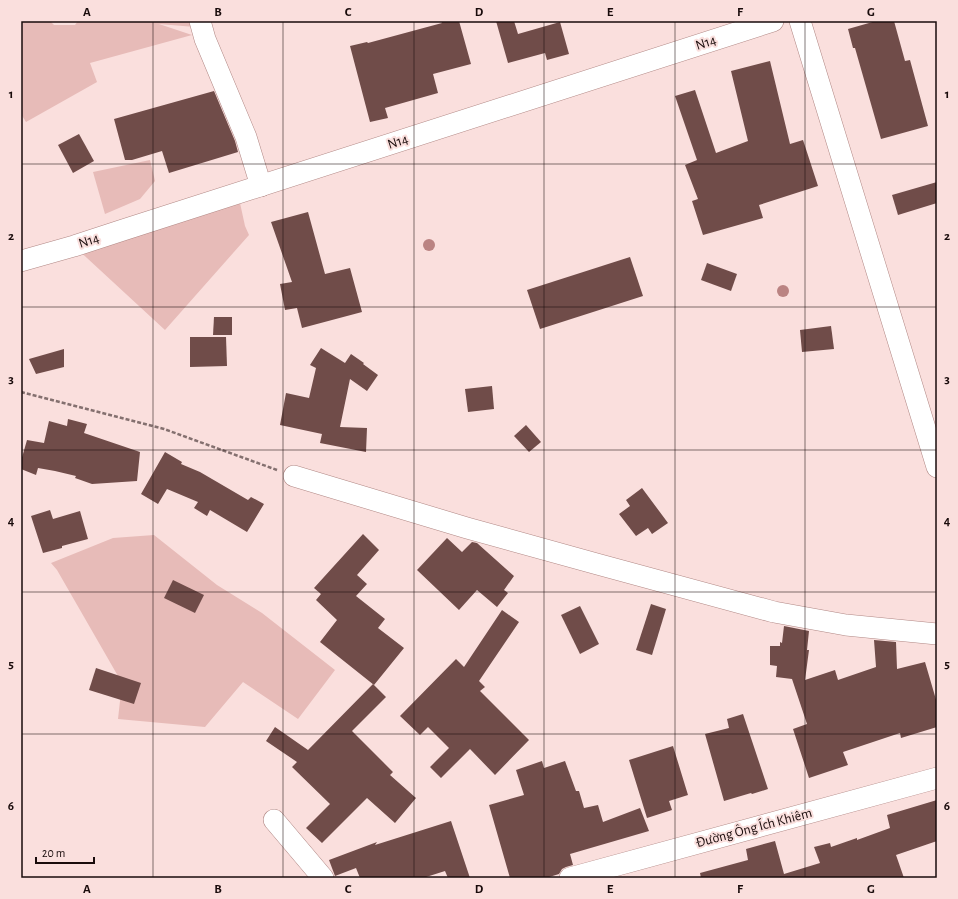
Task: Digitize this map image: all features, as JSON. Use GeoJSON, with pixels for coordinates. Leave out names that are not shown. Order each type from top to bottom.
{"type":"FeatureCollection","features":[{"type":"Feature","properties":{"kind":"street"},"geometry":{"type":"LineString","coordinates":[[200,21],[205,38],[246,137],[261,186]]}},
{"type":"Feature","properties":{"kind":"street","name":"N14"},"geometry":{"type":"LineString","coordinates":[[21,261],[74,246],[773,21]]}},
{"type":"Feature","properties":{"kind":"street"},"geometry":{"type":"LineString","coordinates":[[800,21],[937,467]]}},
{"type":"Feature","properties":{"kind":"street"},"geometry":{"type":"LineString","coordinates":[[294,476],[467,528],[774,612],[846,625],[937,634]]}},
{"type":"Feature","properties":{"kind":"street","name":"Đường Ông Ích Khiêm"},"geometry":{"type":"LineString","coordinates":[[570,878],[937,778]]}},
{"type":"Feature","properties":{"kind":"street"},"geometry":{"type":"LineString","coordinates":[[274,820],[323,878]]}},
{"type":"Feature","properties":{"kind":"path"},"geometry":{"type":"LineString","coordinates":[[21,392],[164,429],[294,476]]}},
{"type":"Feature","properties":{"kind":"shaded area"},"geometry":{"type":"Polygon","coordinates":[[[21,21],[50,21],[54,25],[75,25],[78,21],[195,21],[195,27],[159,24],[192,35],[90,63],[97,82],[26,122],[21,114],[21,21]]]}},
{"type":"Feature","properties":{"kind":"shaded area"},"geometry":{"type":"Polygon","coordinates":[[[150,160],[155,181],[140,199],[105,214],[93,172],[150,160]]]}},
{"type":"Feature","properties":{"kind":"shaded area"},"geometry":{"type":"Polygon","coordinates":[[[240,203],[245,226],[249,235],[165,330],[74,246],[240,203]]]}},
{"type":"Feature","properties":{"kind":"shaded area"},"geometry":{"type":"Polygon","coordinates":[[[154,535],[217,585],[262,613],[335,670],[298,719],[243,682],[205,727],[118,719],[122,683],[57,570],[51,563],[113,538],[154,535]]]}},
{"type":"Feature","properties":{"kind":"building"},"geometry":{"type":"Polygon","coordinates":[[[441,21],[459,21],[471,64],[433,74],[438,93],[385,108],[388,118],[370,122],[350,46],[368,43],[442,23],[441,21]]]}},
{"type":"Feature","properties":{"kind":"building"},"geometry":{"type":"Polygon","coordinates":[[[496,21],[514,21],[518,34],[560,22],[569,54],[547,60],[545,53],[508,63],[496,21]]]}},
{"type":"Feature","properties":{"kind":"building"},"geometry":{"type":"Polygon","coordinates":[[[876,21],[894,21],[905,61],[910,60],[928,126],[881,139],[855,48],[853,48],[848,29],[876,21]]]}},
{"type":"Feature","properties":{"kind":"building"},"geometry":{"type":"Polygon","coordinates":[[[770,61],[790,144],[803,140],[818,186],[759,205],[763,218],[703,235],[692,201],[698,199],[685,165],[697,160],[675,96],[695,90],[716,153],[748,141],[731,71],[770,61]]]}},
{"type":"Feature","properties":{"kind":"building"},"geometry":{"type":"Polygon","coordinates":[[[214,91],[235,141],[238,152],[169,173],[162,151],[132,160],[125,160],[114,119],[214,91]]]}},
{"type":"Feature","properties":{"kind":"building"},"geometry":{"type":"Polygon","coordinates":[[[79,134],[94,161],[73,173],[58,145],[79,134]]]}},
{"type":"Feature","properties":{"kind":"building"},"geometry":{"type":"Polygon","coordinates":[[[937,182],[937,203],[898,215],[892,195],[937,182]]]}},
{"type":"Feature","properties":{"kind":"building"},"geometry":{"type":"Polygon","coordinates":[[[308,212],[325,274],[350,268],[362,312],[302,328],[297,308],[285,310],[280,284],[292,282],[271,222],[308,212]]]}},
{"type":"Feature","properties":{"kind":"building"},"geometry":{"type":"Polygon","coordinates":[[[630,257],[643,296],[540,329],[527,290],[630,257]]]}},
{"type":"Feature","properties":{"kind":"building"},"geometry":{"type":"Polygon","coordinates":[[[707,263],[737,274],[731,291],[701,280],[707,263]]]}},
{"type":"Feature","properties":{"kind":"building"},"geometry":{"type":"Polygon","coordinates":[[[214,317],[232,317],[232,335],[213,335],[214,317]]]}},
{"type":"Feature","properties":{"kind":"building"},"geometry":{"type":"Polygon","coordinates":[[[831,326],[834,349],[802,352],[800,330],[831,326]]]}},
{"type":"Feature","properties":{"kind":"building"},"geometry":{"type":"Polygon","coordinates":[[[190,337],[226,337],[227,366],[190,367],[190,337]]]}},
{"type":"Feature","properties":{"kind":"building"},"geometry":{"type":"Polygon","coordinates":[[[321,348],[345,363],[351,354],[378,375],[367,391],[350,379],[340,427],[367,428],[366,452],[320,443],[322,434],[280,425],[286,393],[309,398],[316,368],[310,365],[321,348]]]}},
{"type":"Feature","properties":{"kind":"building"},"geometry":{"type":"Polygon","coordinates":[[[64,349],[64,367],[36,374],[29,359],[64,349]]]}},
{"type":"Feature","properties":{"kind":"building"},"geometry":{"type":"Polygon","coordinates":[[[492,386],[494,409],[468,412],[465,389],[492,386]]]}},
{"type":"Feature","properties":{"kind":"building"},"geometry":{"type":"Polygon","coordinates":[[[68,419],[87,424],[84,433],[140,452],[137,481],[92,484],[75,478],[76,476],[55,471],[38,468],[36,475],[21,469],[21,461],[27,440],[44,443],[49,421],[67,426],[68,419]]]}},
{"type":"Feature","properties":{"kind":"building"},"geometry":{"type":"Polygon","coordinates":[[[526,425],[541,442],[529,452],[514,436],[526,425]]]}},
{"type":"Feature","properties":{"kind":"building"},"geometry":{"type":"Polygon","coordinates":[[[165,452],[182,462],[181,464],[200,472],[248,500],[251,497],[264,504],[247,532],[210,510],[207,516],[194,508],[198,502],[167,489],[158,504],[141,494],[165,452]]]}},
{"type":"Feature","properties":{"kind":"building"},"geometry":{"type":"Polygon","coordinates":[[[642,488],[668,523],[652,534],[648,528],[636,536],[619,514],[630,506],[626,500],[642,488]]]}},
{"type":"Feature","properties":{"kind":"building"},"geometry":{"type":"Polygon","coordinates":[[[50,510],[53,519],[80,511],[88,539],[43,553],[31,516],[50,510]]]}},
{"type":"Feature","properties":{"kind":"building"},"geometry":{"type":"Polygon","coordinates":[[[363,534],[379,550],[357,575],[367,584],[356,596],[385,619],[378,628],[404,648],[374,685],[320,642],[337,620],[316,600],[321,594],[314,588],[363,534]]]}},
{"type":"Feature","properties":{"kind":"building"},"geometry":{"type":"Polygon","coordinates":[[[447,538],[462,552],[472,542],[477,543],[514,576],[504,590],[508,593],[497,607],[477,590],[459,610],[417,570],[447,538]]]}},
{"type":"Feature","properties":{"kind":"building"},"geometry":{"type":"Polygon","coordinates":[[[173,580],[204,595],[195,613],[164,598],[173,580]]]}},
{"type":"Feature","properties":{"kind":"building"},"geometry":{"type":"Polygon","coordinates":[[[651,604],[666,609],[652,655],[636,650],[651,604]]]}},
{"type":"Feature","properties":{"kind":"building"},"geometry":{"type":"Polygon","coordinates":[[[580,606],[599,644],[580,654],[561,615],[580,606]]]}},
{"type":"Feature","properties":{"kind":"building"},"geometry":{"type":"Polygon","coordinates":[[[502,610],[519,622],[479,681],[485,687],[480,691],[529,740],[495,775],[470,749],[441,778],[430,767],[449,748],[428,727],[420,735],[400,716],[456,659],[464,667],[502,610]]]}},
{"type":"Feature","properties":{"kind":"building"},"geometry":{"type":"Polygon","coordinates":[[[784,626],[809,631],[807,650],[809,650],[805,680],[835,670],[838,680],[876,667],[874,640],[896,642],[897,669],[925,662],[937,703],[937,727],[901,738],[900,733],[843,752],[848,765],[809,778],[793,729],[807,724],[792,679],[776,677],[777,666],[770,665],[770,646],[780,646],[780,642],[782,643],[784,626]]]}},
{"type":"Feature","properties":{"kind":"building"},"geometry":{"type":"Polygon","coordinates":[[[96,668],[141,683],[134,704],[89,690],[96,668]]]}},
{"type":"Feature","properties":{"kind":"building"},"geometry":{"type":"Polygon","coordinates":[[[373,684],[386,697],[352,731],[393,772],[390,775],[416,798],[395,823],[367,798],[322,843],[306,828],[330,804],[292,767],[297,762],[266,741],[275,727],[308,750],[373,684]]]}},
{"type":"Feature","properties":{"kind":"building"},"geometry":{"type":"Polygon","coordinates":[[[743,714],[768,789],[724,801],[705,734],[729,728],[727,719],[743,714]]]}},
{"type":"Feature","properties":{"kind":"building"},"geometry":{"type":"Polygon","coordinates":[[[673,746],[688,795],[669,801],[672,810],[647,818],[629,760],[673,746]]]}},
{"type":"Feature","properties":{"kind":"building"},"geometry":{"type":"Polygon","coordinates":[[[542,761],[544,768],[565,761],[576,791],[579,791],[584,808],[598,805],[603,822],[640,808],[649,831],[570,854],[573,865],[562,869],[559,874],[546,878],[510,878],[489,805],[524,795],[516,770],[542,761]]]}},
{"type":"Feature","properties":{"kind":"building"},"geometry":{"type":"Polygon","coordinates":[[[937,800],[937,841],[896,855],[904,878],[701,878],[700,873],[748,860],[746,849],[775,841],[784,874],[820,863],[814,847],[830,843],[831,847],[857,838],[857,840],[890,828],[887,815],[937,800]]]}},
{"type":"Feature","properties":{"kind":"building"},"geometry":{"type":"Polygon","coordinates":[[[451,821],[470,878],[448,878],[445,871],[423,878],[360,878],[356,868],[335,876],[329,860],[377,842],[375,845],[451,821]]]}}]}
